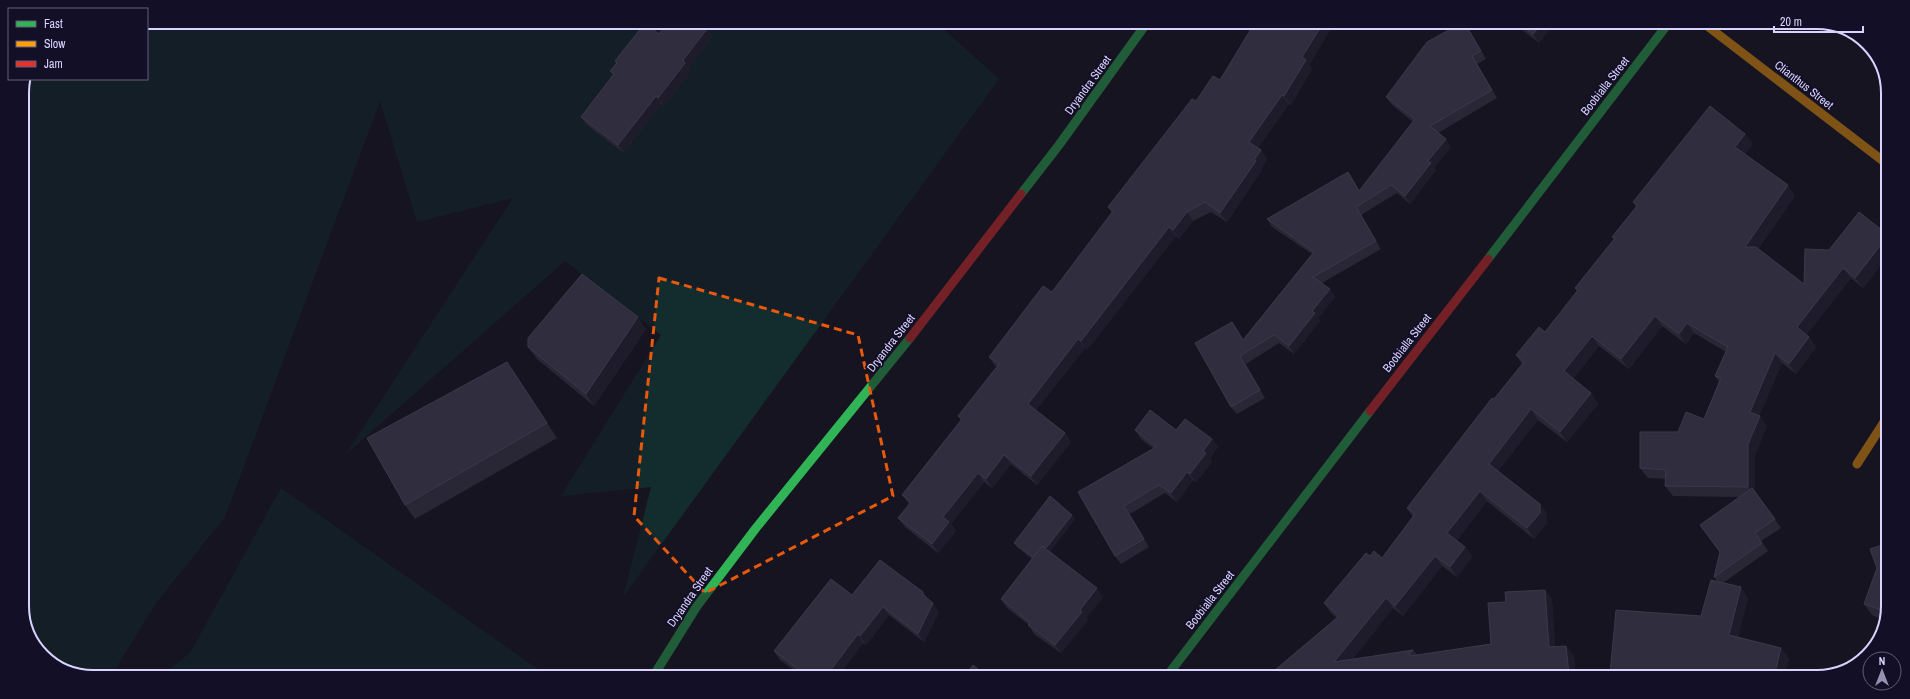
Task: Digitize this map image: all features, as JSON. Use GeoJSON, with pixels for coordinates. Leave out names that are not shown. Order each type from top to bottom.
{"type":"FeatureCollection","features":[{"type":"Feature","properties":{"kind":"street","name":"Dryandra Street"},"geometry":{"type":"LineString","coordinates":[[657,670],[701,600],[756,528],[888,367],[1059,145],[1142,29]]}},
{"type":"Feature","properties":{"kind":"street","name":"Boobialla Street"},"geometry":{"type":"LineString","coordinates":[[1172,670],[1664,29]]}},
{"type":"Feature","properties":{"kind":"street","name":"Clianthus Street"},"geometry":{"type":"LineString","coordinates":[[1711,29],[1881,159]]}},
{"type":"Feature","properties":{"kind":"street"},"geometry":{"type":"LineString","coordinates":[[1857,464],[1881,427]]}},
{"type":"Feature","properties":{"kind":"highlighted area"},"geometry":{"type":"Polygon","coordinates":[[[659,278],[858,335],[893,496],[705,593],[634,516],[659,278]]]}},
{"type":"Feature","properties":{"kind":"green space"},"geometry":{"type":"Polygon","coordinates":[[[148,29],[944,29],[999,79],[623,597],[651,487],[561,496],[661,335],[565,261],[346,454],[513,198],[417,222],[380,101],[225,517],[156,603],[115,670],[93,670],[72,667],[54,657],[42,645],[32,627],[29,610],[29,93],[30,80],[148,80],[148,29]]]}},
{"type":"Feature","properties":{"kind":"green space"},"geometry":{"type":"Polygon","coordinates":[[[281,488],[539,670],[169,670],[190,653],[281,488]]]}},
{"type":"Feature","properties":{"kind":"building"},"geometry":{"type":"Polygon","coordinates":[[[640,29],[653,29],[659,34],[663,29],[707,29],[683,60],[685,63],[658,98],[656,96],[618,145],[581,117],[614,74],[610,71],[617,63],[615,61],[640,29]]]}},
{"type":"Feature","properties":{"kind":"building"},"geometry":{"type":"Polygon","coordinates":[[[1251,29],[1320,29],[1302,57],[1306,60],[1284,96],[1282,95],[1249,142],[1261,150],[1254,160],[1256,161],[1220,213],[1205,202],[1187,212],[1173,230],[1169,227],[1081,341],[1078,339],[1028,404],[1065,433],[1031,476],[1004,455],[986,479],[978,473],[943,517],[949,522],[932,544],[898,518],[911,502],[902,495],[962,419],[958,416],[999,364],[989,357],[1043,286],[1052,292],[1113,211],[1108,207],[1192,99],[1196,101],[1213,76],[1220,80],[1251,29]]]}},
{"type":"Feature","properties":{"kind":"building"},"geometry":{"type":"Polygon","coordinates":[[[1451,29],[1468,29],[1481,51],[1472,56],[1492,90],[1430,126],[1446,139],[1428,161],[1431,163],[1405,196],[1391,185],[1356,207],[1376,241],[1313,277],[1330,289],[1312,311],[1315,313],[1289,346],[1274,335],[1240,356],[1260,390],[1231,407],[1195,343],[1232,322],[1243,340],[1314,252],[1267,219],[1348,172],[1359,191],[1415,119],[1386,97],[1427,42],[1451,29]]]}},
{"type":"Feature","properties":{"kind":"building"},"geometry":{"type":"Polygon","coordinates":[[[1526,29],[1537,29],[1533,34],[1526,29]]]}},
{"type":"Feature","properties":{"kind":"building"},"geometry":{"type":"Polygon","coordinates":[[[1710,106],[1745,134],[1735,147],[1788,185],[1745,247],[1756,247],[1804,284],[1805,249],[1829,250],[1859,212],[1881,229],[1881,245],[1855,278],[1843,268],[1797,327],[1809,337],[1789,364],[1775,353],[1750,412],[1760,416],[1748,444],[1748,487],[1665,486],[1666,470],[1640,468],[1640,432],[1678,432],[1686,412],[1704,419],[1721,378],[1715,376],[1728,347],[1687,323],[1679,334],[1655,316],[1621,359],[1592,336],[1564,371],[1591,393],[1560,432],[1531,409],[1489,464],[1540,504],[1540,513],[1527,528],[1480,491],[1447,533],[1465,547],[1450,567],[1435,556],[1395,606],[1386,598],[1334,662],[1413,650],[1409,653],[1410,656],[1491,644],[1488,603],[1506,602],[1505,592],[1545,590],[1549,647],[1566,646],[1569,670],[1275,670],[1339,616],[1324,603],[1366,553],[1370,556],[1374,551],[1382,558],[1415,514],[1407,508],[1492,398],[1494,399],[1524,362],[1516,355],[1539,327],[1545,332],[1578,290],[1575,288],[1615,238],[1612,237],[1637,206],[1633,202],[1710,106]]]}},
{"type":"Feature","properties":{"kind":"building"},"geometry":{"type":"Polygon","coordinates":[[[582,274],[638,317],[586,394],[528,347],[528,338],[582,274]]]}},
{"type":"Feature","properties":{"kind":"building"},"geometry":{"type":"Polygon","coordinates":[[[507,362],[547,423],[405,505],[367,438],[507,362]]]}},
{"type":"Feature","properties":{"kind":"building"},"geometry":{"type":"Polygon","coordinates":[[[1150,410],[1176,430],[1185,419],[1212,439],[1203,451],[1206,453],[1190,474],[1187,472],[1171,493],[1159,485],[1124,506],[1144,539],[1115,556],[1078,492],[1156,447],[1135,430],[1150,410]]]}},
{"type":"Feature","properties":{"kind":"building"},"geometry":{"type":"Polygon","coordinates":[[[1752,488],[1775,519],[1755,533],[1762,543],[1714,577],[1720,552],[1700,525],[1752,488]]]}},
{"type":"Feature","properties":{"kind":"building"},"geometry":{"type":"Polygon","coordinates":[[[1050,496],[1072,515],[1046,548],[1042,546],[1033,557],[1014,543],[1050,496]]]}},
{"type":"Feature","properties":{"kind":"building"},"geometry":{"type":"Polygon","coordinates":[[[1881,545],[1881,610],[1864,604],[1877,568],[1870,549],[1881,545]]]}},
{"type":"Feature","properties":{"kind":"building"},"geometry":{"type":"Polygon","coordinates":[[[1042,546],[1097,588],[1080,610],[1082,612],[1055,645],[1028,625],[1030,623],[1001,599],[1042,546]]]}},
{"type":"Feature","properties":{"kind":"building"},"geometry":{"type":"Polygon","coordinates":[[[880,560],[923,592],[922,594],[933,603],[918,634],[883,607],[860,636],[858,634],[831,670],[799,670],[774,651],[831,579],[852,595],[880,560]]]}},
{"type":"Feature","properties":{"kind":"building"},"geometry":{"type":"Polygon","coordinates":[[[1711,580],[1741,587],[1729,635],[1781,648],[1776,670],[1610,670],[1616,610],[1701,616],[1711,580]]]}},
{"type":"Feature","properties":{"kind":"building"},"geometry":{"type":"Polygon","coordinates":[[[973,665],[979,670],[969,670],[973,665]]]}},
{"type":"Feature","properties":{"kind":"traffic: fast"},"geometry":{"type":"LineString","coordinates":[[1021,194],[1059,145],[1142,29]]}},
{"type":"Feature","properties":{"kind":"traffic: fast"},"geometry":{"type":"LineString","coordinates":[[1488,259],[1664,29]]}},
{"type":"Feature","properties":{"kind":"traffic: fast"},"geometry":{"type":"LineString","coordinates":[[657,670],[697,606],[756,528],[910,338]]}},
{"type":"Feature","properties":{"kind":"traffic: fast"},"geometry":{"type":"LineString","coordinates":[[1172,670],[1370,411]]}},
{"type":"Feature","properties":{"kind":"traffic: slow"},"geometry":{"type":"LineString","coordinates":[[1711,29],[1881,159]]}},
{"type":"Feature","properties":{"kind":"traffic: slow"},"geometry":{"type":"LineString","coordinates":[[1857,464],[1881,427]]}},
{"type":"Feature","properties":{"kind":"traffic: jam"},"geometry":{"type":"LineString","coordinates":[[910,338],[1021,194]]}},
{"type":"Feature","properties":{"kind":"traffic: jam"},"geometry":{"type":"LineString","coordinates":[[1370,411],[1488,259]]}}]}
